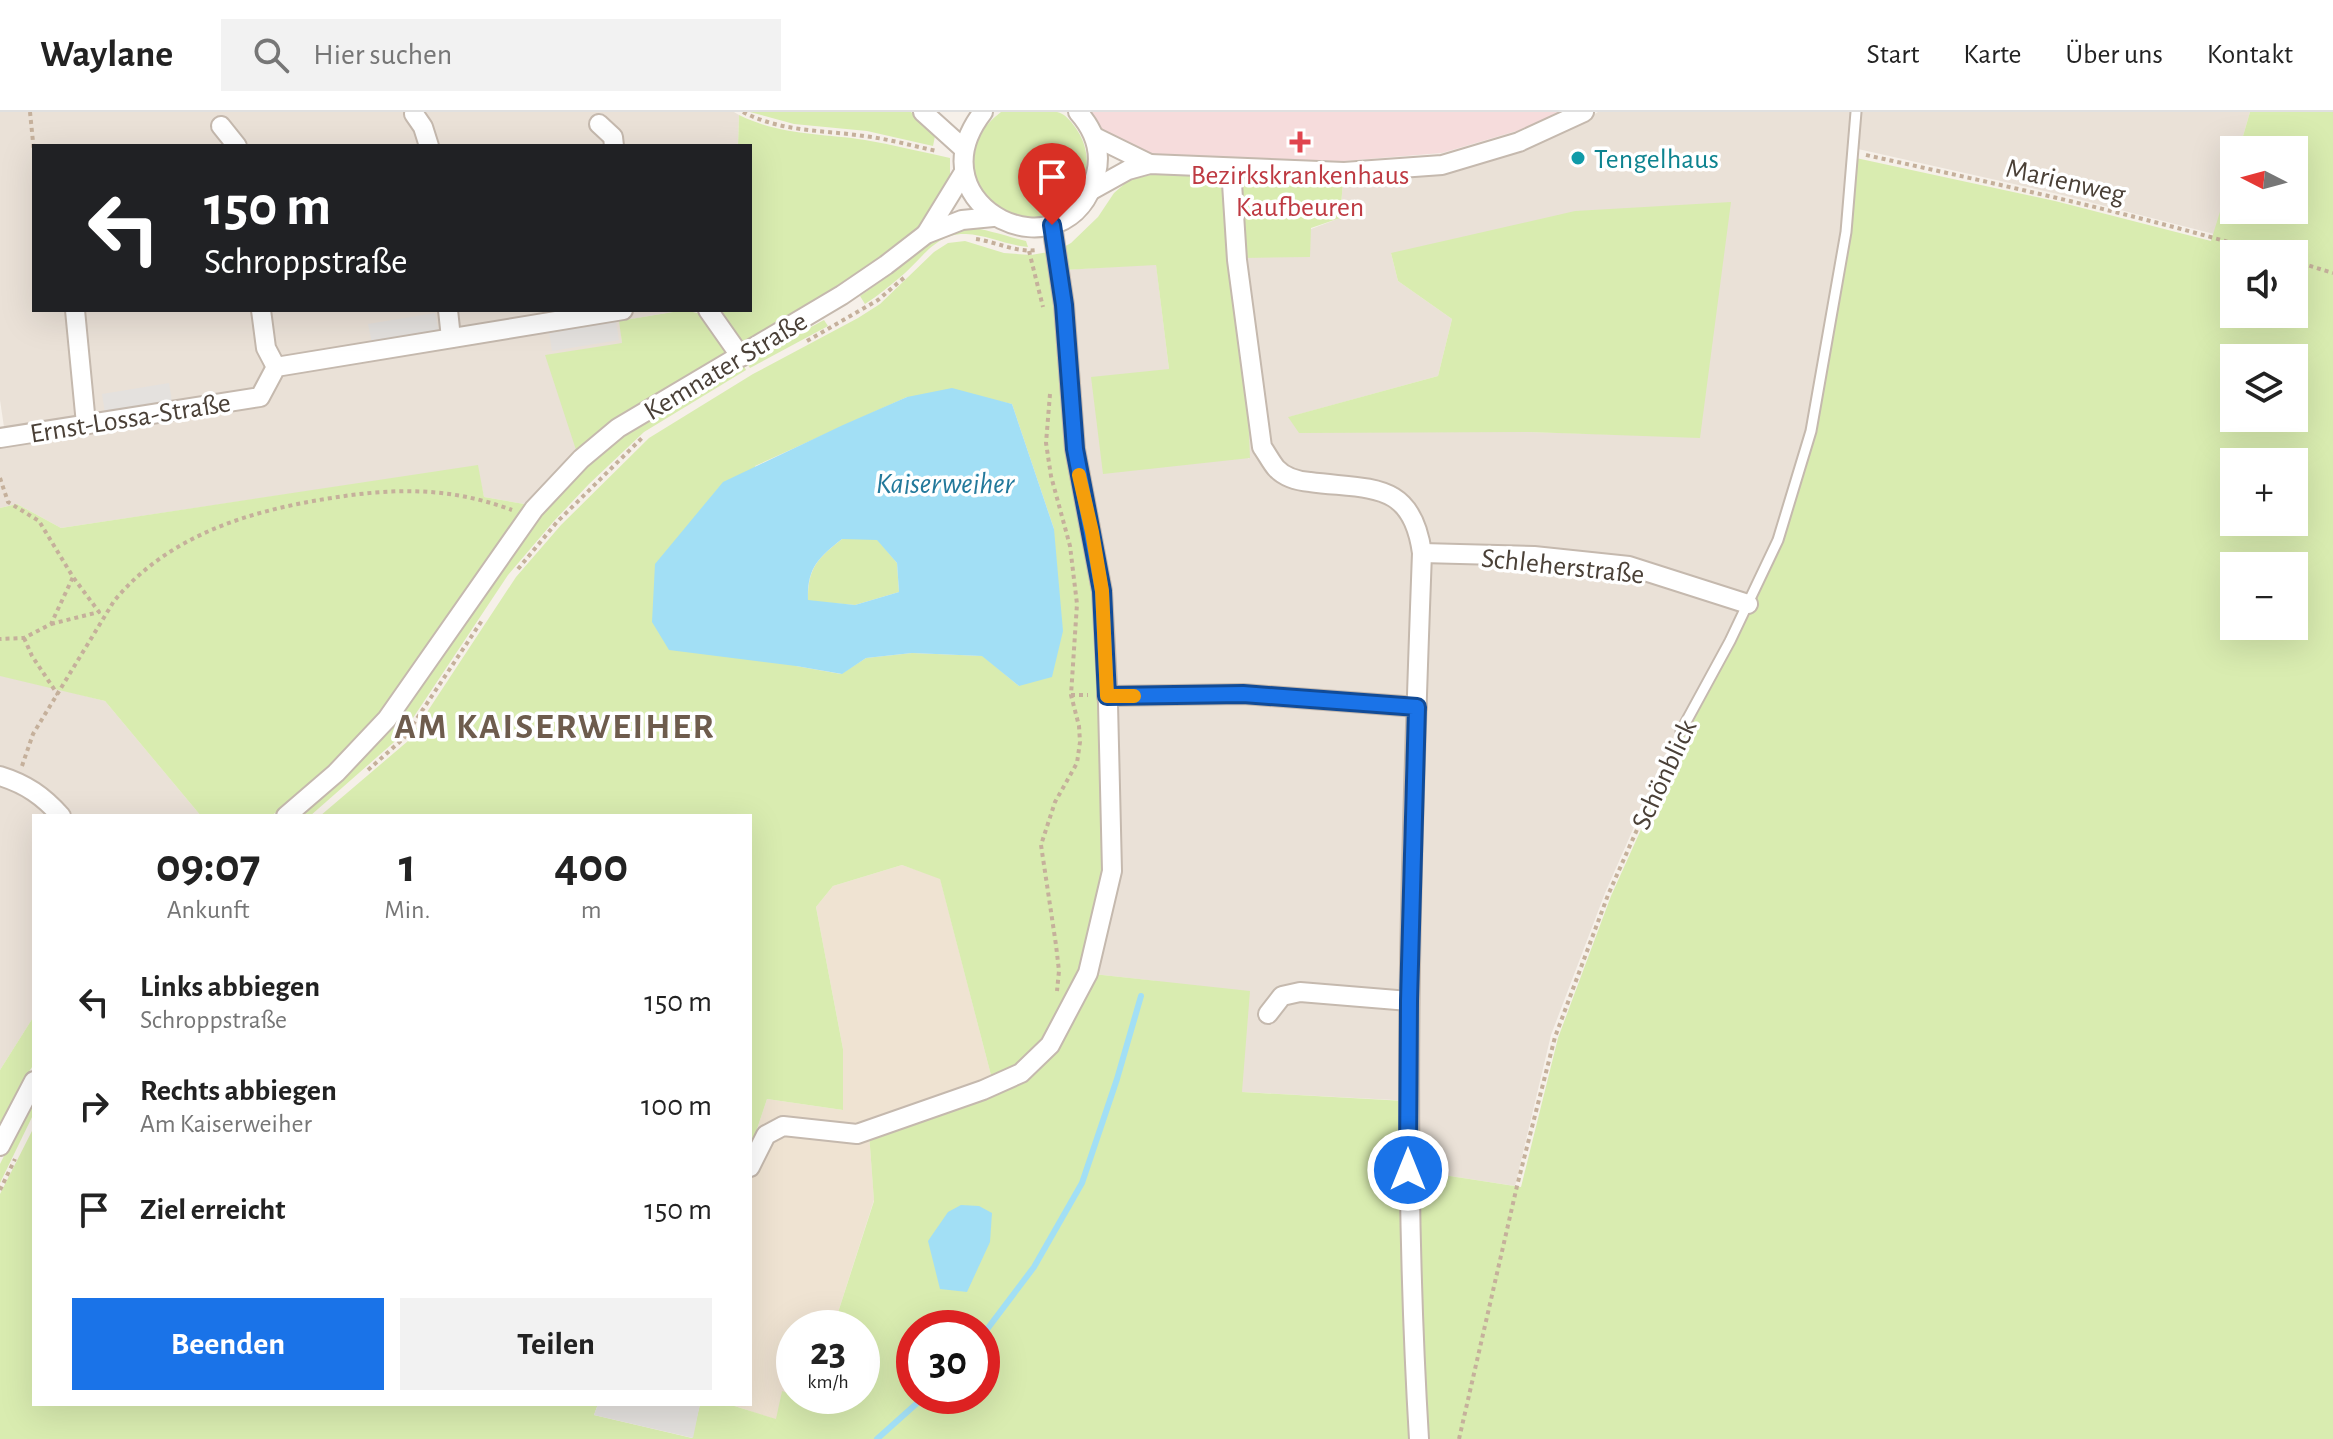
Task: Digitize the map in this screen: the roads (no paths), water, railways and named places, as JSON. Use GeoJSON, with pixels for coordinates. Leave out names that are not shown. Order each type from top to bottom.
{"type":"FeatureCollection","features":[{"type":"Feature","properties":{"kind":"street"},"geometry":{"type":"LineString","coordinates":[[923,112],[964,159],[975,198],[993,217],[1011,225],[1032,228],[1052,225],[1068,217],[1082,205],[1092,190],[1099,161],[1095,137],[1078,112]]}},
{"type":"Feature","properties":{"kind":"street","name":"Kemnater Straße"},"geometry":{"type":"LineString","coordinates":[[926,234],[964,159],[970,129],[982,112]]}},
{"type":"Feature","properties":{"kind":"street"},"geometry":{"type":"LineString","coordinates":[[1092,190],[1128,170],[1150,164],[1344,172],[1442,165],[1519,142],[1584,112]]}},
{"type":"Feature","properties":{"kind":"street"},"geometry":{"type":"LineString","coordinates":[[414,114],[423,127],[428,144]]}},
{"type":"Feature","properties":{"kind":"street"},"geometry":{"type":"LineString","coordinates":[[599,124],[613,137],[614,144]]}},
{"type":"Feature","properties":{"kind":"street"},"geometry":{"type":"LineString","coordinates":[[221,126],[235,144]]}},
{"type":"Feature","properties":{"kind":"street"},"geometry":{"type":"LineString","coordinates":[[1095,137],[1150,164]]}},
{"type":"Feature","properties":{"kind":"street"},"geometry":{"type":"LineString","coordinates":[[1231,168],[1237,260],[1262,447],[1277,470],[1295,480],[1383,491],[1405,505],[1419,531],[1422,553],[1409,1001],[1408,1170],[1419,1439]]}},
{"type":"Feature","properties":{"kind":"street","name":"Kemnater Straße"},"geometry":{"type":"LineString","coordinates":[[288,814],[336,773],[387,719],[531,512],[581,459],[618,428],[842,295],[926,234],[962,220],[993,217]]}},
{"type":"Feature","properties":{"kind":"street"},"geometry":{"type":"LineString","coordinates":[[752,1163],[766,1135],[783,1126],[857,1134],[983,1090],[1021,1073],[1050,1045],[1088,973],[1112,871],[1102,591],[1075,449],[1064,305],[1052,225]]}},
{"type":"Feature","properties":{"kind":"street"},"geometry":{"type":"LineString","coordinates":[[75,312],[86,424]]}},
{"type":"Feature","properties":{"kind":"street"},"geometry":{"type":"LineString","coordinates":[[261,312],[266,348],[276,367],[611,312]]}},
{"type":"Feature","properties":{"kind":"street"},"geometry":{"type":"LineString","coordinates":[[448,312],[451,338]]}},
{"type":"Feature","properties":{"kind":"street"},"geometry":{"type":"LineString","coordinates":[[709,312],[741,357]]}},
{"type":"Feature","properties":{"kind":"street","name":"Ernst-Lossa-Straße"},"geometry":{"type":"LineString","coordinates":[[0,438],[260,397],[276,367]]}},
{"type":"Feature","properties":{"kind":"street","name":"Schleherstraße"},"geometry":{"type":"LineString","coordinates":[[1422,553],[1534,556],[1629,566],[1748,604]]}},
{"type":"Feature","properties":{"kind":"street"},"geometry":{"type":"LineString","coordinates":[[1107,696],[1243,694],[1417,707]]}},
{"type":"Feature","properties":{"kind":"street"},"geometry":{"type":"LineString","coordinates":[[8,779],[44,797],[59,814]]}},
{"type":"Feature","properties":{"kind":"street"},"geometry":{"type":"LineString","coordinates":[[1268,1014],[1282,996],[1300,992],[1409,1001]]}},
{"type":"Feature","properties":{"kind":"street"},"geometry":{"type":"LineString","coordinates":[[0,1146],[32,1085]]}},
{"type":"Feature","properties":{"kind":"lane","name":"Schönblick"},"geometry":{"type":"LineString","coordinates":[[1681,731],[1730,641],[1778,540],[1811,431],[1846,232],[1856,112]]}},
{"type":"Feature","properties":{"kind":"water","name":"Kaiserweiher"},"geometry":{"type":"Polygon","coordinates":[[[952,388],[1012,404],[1054,529],[1063,631],[1052,677],[1019,686],[982,656],[912,653],[866,658],[842,674],[669,650],[652,622],[655,564],[723,482],[907,397],[952,388]],[[842,539],[820,558],[812,572],[808,600],[855,605],[899,592],[897,563],[877,540],[842,539]]]}},
{"type":"Feature","properties":{"kind":"water"},"geometry":{"type":"Polygon","coordinates":[[[961,1205],[979,1206],[992,1213],[990,1242],[967,1292],[940,1289],[928,1241],[948,1212],[961,1205]]]}},
{"type":"Feature","properties":{"kind":"waterway"},"geometry":{"type":"LineString","coordinates":[[1000,1312],[1034,1267],[1082,1183],[1141,996]]}},
{"type":"Feature","properties":{"kind":"waterway"},"geometry":{"type":"LineString","coordinates":[[877,1439],[905,1414]]}},
{"type":"Feature","properties":{"kind":"place","name":"Bezirkskrankenhaus Kaufbeuren"},"geometry":{"type":"Point","coordinates":[1300,142]}},
{"type":"Feature","properties":{"kind":"place","name":"Tengelhaus"},"geometry":{"type":"Point","coordinates":[1578,158]}},
{"type":"Feature","properties":{"kind":"district","name":"AM KAISERWEIHER"},"geometry":{"type":"Point","coordinates":[555,725]}}]}
